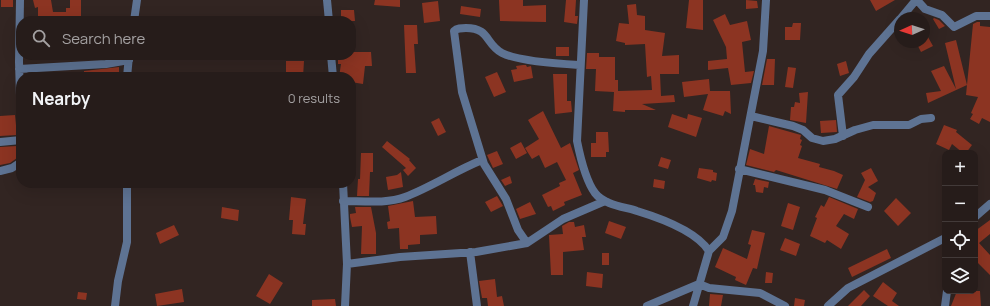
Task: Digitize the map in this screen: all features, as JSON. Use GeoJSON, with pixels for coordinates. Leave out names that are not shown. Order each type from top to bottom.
{"type":"FeatureCollection","features":[{"type":"Feature","properties":{"kind":"street"},"geometry":{"type":"LineString","coordinates":[[20,0],[20,16]]}},
{"type":"Feature","properties":{"kind":"street"},"geometry":{"type":"LineString","coordinates":[[135,16],[137,0]]}},
{"type":"Feature","properties":{"kind":"street"},"geometry":{"type":"LineString","coordinates":[[327,0],[329,16]]}},
{"type":"Feature","properties":{"kind":"street"},"geometry":{"type":"LineString","coordinates":[[584,0],[579,65],[577,141],[592,187],[596,194],[605,201],[657,218],[699,239],[710,250]]}},
{"type":"Feature","properties":{"kind":"street"},"geometry":{"type":"LineString","coordinates":[[693,306],[710,250],[720,242],[732,211],[763,51],[766,0]]}},
{"type":"Feature","properties":{"kind":"street"},"geometry":{"type":"LineString","coordinates":[[905,12],[916,0],[925,9],[942,15],[954,27],[976,16],[990,16]]}},
{"type":"Feature","properties":{"kind":"street"},"geometry":{"type":"LineString","coordinates":[[843,136],[838,95],[854,77],[869,54],[894,25]]}},
{"type":"Feature","properties":{"kind":"street"},"geometry":{"type":"LineString","coordinates":[[527,242],[518,230],[506,199],[482,160],[462,92],[455,46],[455,29],[477,29],[483,32],[492,45],[503,54],[549,63],[579,65]]}},
{"type":"Feature","properties":{"kind":"street"},"geometry":{"type":"LineString","coordinates":[[20,60],[20,72]]}},
{"type":"Feature","properties":{"kind":"street"},"geometry":{"type":"LineString","coordinates":[[20,69],[106,64],[121,60]]}},
{"type":"Feature","properties":{"kind":"street"},"geometry":{"type":"LineString","coordinates":[[128,72],[129,60]]}},
{"type":"Feature","properties":{"kind":"street"},"geometry":{"type":"LineString","coordinates":[[331,60],[333,72]]}},
{"type":"Feature","properties":{"kind":"street"},"geometry":{"type":"LineString","coordinates":[[751,116],[793,126],[803,130],[812,138],[817,140],[831,140],[854,130],[873,125],[909,126],[921,119],[931,118]]}},
{"type":"Feature","properties":{"kind":"street"},"geometry":{"type":"LineString","coordinates":[[0,142],[16,140]]}},
{"type":"Feature","properties":{"kind":"street"},"geometry":{"type":"LineString","coordinates":[[343,202],[404,198],[482,160]]}},
{"type":"Feature","properties":{"kind":"street"},"geometry":{"type":"LineString","coordinates":[[0,171],[16,165]]}},
{"type":"Feature","properties":{"kind":"street"},"geometry":{"type":"LineString","coordinates":[[740,169],[825,190],[868,207]]}},
{"type":"Feature","properties":{"kind":"street"},"geometry":{"type":"LineString","coordinates":[[115,306],[118,281],[127,242],[127,188]]}},
{"type":"Feature","properties":{"kind":"street"},"geometry":{"type":"LineString","coordinates":[[343,188],[347,264],[345,306]]}},
{"type":"Feature","properties":{"kind":"street"},"geometry":{"type":"LineString","coordinates":[[347,264],[400,257],[470,252],[527,242],[563,219],[605,201]]}},
{"type":"Feature","properties":{"kind":"street"},"geometry":{"type":"LineString","coordinates":[[978,214],[990,204]]}},
{"type":"Feature","properties":{"kind":"street"},"geometry":{"type":"LineString","coordinates":[[828,306],[848,288],[942,240]]}},
{"type":"Feature","properties":{"kind":"street"},"geometry":{"type":"LineString","coordinates":[[470,252],[477,306]]}},
{"type":"Feature","properties":{"kind":"street"},"geometry":{"type":"LineString","coordinates":[[647,306],[699,284],[709,288],[760,293],[785,306]]}},
{"type":"Feature","properties":{"kind":"street"},"geometry":{"type":"LineString","coordinates":[[945,306],[947,294]]}},
{"type":"Feature","properties":{"kind":"building"},"geometry":{"type":"Polygon","coordinates":[[[1,0],[13,0],[13,7],[1,7],[1,0]]]}},
{"type":"Feature","properties":{"kind":"building"},"geometry":{"type":"Polygon","coordinates":[[[33,0],[51,0],[53,12],[66,12],[66,8],[70,8],[70,0],[81,0],[81,16],[38,16],[38,7],[35,8],[33,0]]]}},
{"type":"Feature","properties":{"kind":"building"},"geometry":{"type":"Polygon","coordinates":[[[375,0],[400,0],[400,7],[374,5],[375,0]]]}},
{"type":"Feature","properties":{"kind":"building"},"geometry":{"type":"Polygon","coordinates":[[[499,0],[523,0],[523,6],[546,5],[546,22],[500,21],[499,0]]]}},
{"type":"Feature","properties":{"kind":"building"},"geometry":{"type":"Polygon","coordinates":[[[566,0],[576,0],[575,16],[578,16],[577,24],[564,22],[566,0]]]}},
{"type":"Feature","properties":{"kind":"building"},"geometry":{"type":"Polygon","coordinates":[[[689,0],[703,0],[703,30],[686,28],[689,0]]]}},
{"type":"Feature","properties":{"kind":"building"},"geometry":{"type":"Polygon","coordinates":[[[746,0],[757,1],[758,8],[746,9],[746,0]]]}},
{"type":"Feature","properties":{"kind":"building"},"geometry":{"type":"Polygon","coordinates":[[[870,0],[895,0],[876,11],[870,0]]]}},
{"type":"Feature","properties":{"kind":"building"},"geometry":{"type":"Polygon","coordinates":[[[438,1],[440,21],[424,23],[422,3],[438,1]]]}},
{"type":"Feature","properties":{"kind":"building"},"geometry":{"type":"Polygon","coordinates":[[[636,4],[637,15],[645,16],[645,30],[665,33],[662,56],[679,55],[679,74],[660,74],[661,96],[674,95],[675,102],[642,104],[656,110],[625,110],[625,112],[613,111],[614,92],[595,91],[596,69],[586,69],[587,53],[599,53],[599,57],[615,57],[615,80],[618,80],[618,91],[652,90],[651,76],[647,77],[645,44],[625,45],[625,43],[616,41],[619,23],[629,24],[627,5],[636,4]]]}},
{"type":"Feature","properties":{"kind":"building"},"geometry":{"type":"Polygon","coordinates":[[[461,6],[481,9],[480,17],[460,14],[461,6]]]}},
{"type":"Feature","properties":{"kind":"building"},"geometry":{"type":"Polygon","coordinates":[[[341,10],[354,10],[355,16],[341,16],[341,10]]]}},
{"type":"Feature","properties":{"kind":"building"},"geometry":{"type":"Polygon","coordinates":[[[725,14],[730,25],[747,21],[751,40],[742,42],[745,72],[754,71],[751,83],[731,85],[728,68],[708,70],[708,61],[727,59],[726,47],[713,20],[725,14]]]}},
{"type":"Feature","properties":{"kind":"building"},"geometry":{"type":"Polygon","coordinates":[[[933,19],[939,20],[945,26],[939,29],[933,19]]]}},
{"type":"Feature","properties":{"kind":"building"},"geometry":{"type":"Polygon","coordinates":[[[980,22],[980,26],[990,27],[990,122],[982,118],[979,124],[970,119],[978,97],[966,95],[973,24],[980,22]]]}},
{"type":"Feature","properties":{"kind":"building"},"geometry":{"type":"Polygon","coordinates":[[[793,23],[801,23],[800,40],[785,40],[785,27],[792,27],[793,23]]]}},
{"type":"Feature","properties":{"kind":"building"},"geometry":{"type":"Polygon","coordinates":[[[404,25],[417,25],[418,44],[414,44],[416,73],[406,73],[404,25]]]}},
{"type":"Feature","properties":{"kind":"building"},"geometry":{"type":"Polygon","coordinates":[[[956,40],[967,85],[928,103],[926,93],[941,91],[931,71],[944,66],[956,89],[945,43],[956,40]]]}},
{"type":"Feature","properties":{"kind":"building"},"geometry":{"type":"Polygon","coordinates":[[[930,41],[933,46],[930,48],[930,41]]]}},
{"type":"Feature","properties":{"kind":"building"},"geometry":{"type":"Polygon","coordinates":[[[556,47],[569,47],[569,56],[556,56],[556,47]]]}},
{"type":"Feature","properties":{"kind":"building"},"geometry":{"type":"Polygon","coordinates":[[[919,48],[929,48],[921,52],[919,48]]]}},
{"type":"Feature","properties":{"kind":"building"},"geometry":{"type":"Polygon","coordinates":[[[356,52],[371,52],[372,66],[365,66],[363,84],[356,83],[356,72],[340,72],[341,64],[338,64],[338,60],[356,60],[356,52]]]}},
{"type":"Feature","properties":{"kind":"building"},"geometry":{"type":"Polygon","coordinates":[[[767,59],[775,59],[774,85],[762,85],[767,59]]]}},
{"type":"Feature","properties":{"kind":"building"},"geometry":{"type":"Polygon","coordinates":[[[286,61],[304,61],[303,72],[286,72],[286,61]]]}},
{"type":"Feature","properties":{"kind":"building"},"geometry":{"type":"Polygon","coordinates":[[[846,61],[849,73],[840,76],[837,64],[846,61]]]}},
{"type":"Feature","properties":{"kind":"building"},"geometry":{"type":"Polygon","coordinates":[[[526,65],[527,67],[531,66],[533,78],[514,82],[511,70],[517,69],[516,66],[526,65]]]}},
{"type":"Feature","properties":{"kind":"building"},"geometry":{"type":"Polygon","coordinates":[[[119,67],[119,72],[84,71],[119,67]]]}},
{"type":"Feature","properties":{"kind":"building"},"geometry":{"type":"Polygon","coordinates":[[[788,67],[796,68],[793,88],[785,87],[788,67]]]}},
{"type":"Feature","properties":{"kind":"building"},"geometry":{"type":"Polygon","coordinates":[[[497,72],[506,92],[494,97],[485,77],[497,72]]]}},
{"type":"Feature","properties":{"kind":"building"},"geometry":{"type":"Polygon","coordinates":[[[553,74],[567,74],[567,101],[571,101],[572,112],[555,114],[553,74]]]}},
{"type":"Feature","properties":{"kind":"building"},"geometry":{"type":"Polygon","coordinates":[[[709,79],[710,91],[730,91],[731,114],[725,111],[723,116],[703,110],[708,94],[684,97],[682,82],[709,79]]]}},
{"type":"Feature","properties":{"kind":"building"},"geometry":{"type":"Polygon","coordinates":[[[808,92],[806,123],[790,120],[791,107],[794,107],[795,102],[800,103],[799,93],[808,92]]]}},
{"type":"Feature","properties":{"kind":"building"},"geometry":{"type":"Polygon","coordinates":[[[543,111],[561,148],[570,143],[579,170],[573,173],[582,195],[564,202],[565,205],[553,211],[551,206],[548,207],[542,195],[560,186],[559,183],[566,180],[557,162],[545,168],[539,155],[532,159],[525,148],[539,139],[528,120],[543,111]]]}},
{"type":"Feature","properties":{"kind":"building"},"geometry":{"type":"Polygon","coordinates":[[[672,114],[687,119],[688,114],[702,118],[696,137],[668,127],[672,114]]]}},
{"type":"Feature","properties":{"kind":"building"},"geometry":{"type":"Polygon","coordinates":[[[15,115],[16,135],[0,136],[0,116],[15,115]]]}},
{"type":"Feature","properties":{"kind":"building"},"geometry":{"type":"Polygon","coordinates":[[[439,118],[446,132],[438,136],[431,122],[439,118]]]}},
{"type":"Feature","properties":{"kind":"building"},"geometry":{"type":"Polygon","coordinates":[[[836,120],[837,132],[821,133],[820,121],[836,120]]]}},
{"type":"Feature","properties":{"kind":"building"},"geometry":{"type":"Polygon","coordinates":[[[944,125],[957,130],[956,132],[972,145],[968,150],[959,150],[952,144],[949,150],[936,144],[944,125]]]}},
{"type":"Feature","properties":{"kind":"building"},"geometry":{"type":"Polygon","coordinates":[[[769,126],[801,135],[800,139],[802,140],[800,145],[802,146],[798,158],[820,164],[819,167],[843,175],[837,189],[776,170],[774,172],[746,165],[750,149],[764,154],[769,126]]]}},
{"type":"Feature","properties":{"kind":"building"},"geometry":{"type":"Polygon","coordinates":[[[596,132],[608,132],[609,152],[606,152],[606,157],[591,157],[591,143],[596,143],[596,132]]]}},
{"type":"Feature","properties":{"kind":"building"},"geometry":{"type":"Polygon","coordinates":[[[387,141],[410,159],[409,160],[416,168],[408,176],[403,170],[406,168],[382,147],[387,141]]]}},
{"type":"Feature","properties":{"kind":"building"},"geometry":{"type":"Polygon","coordinates":[[[521,142],[527,153],[516,159],[510,148],[521,142]]]}},
{"type":"Feature","properties":{"kind":"building"},"geometry":{"type":"Polygon","coordinates":[[[16,146],[16,159],[10,163],[0,165],[0,147],[16,146]]]}},
{"type":"Feature","properties":{"kind":"building"},"geometry":{"type":"Polygon","coordinates":[[[497,151],[503,164],[493,168],[487,155],[497,151]]]}},
{"type":"Feature","properties":{"kind":"building"},"geometry":{"type":"Polygon","coordinates":[[[361,153],[373,153],[373,172],[370,172],[369,196],[357,196],[358,179],[360,179],[361,153]]]}},
{"type":"Feature","properties":{"kind":"building"},"geometry":{"type":"Polygon","coordinates":[[[661,157],[671,160],[668,169],[658,166],[661,157]]]}},
{"type":"Feature","properties":{"kind":"building"},"geometry":{"type":"Polygon","coordinates":[[[699,168],[713,170],[713,172],[717,173],[716,181],[712,180],[711,182],[697,178],[699,168]]]}},
{"type":"Feature","properties":{"kind":"building"},"geometry":{"type":"Polygon","coordinates":[[[871,168],[878,181],[868,187],[876,193],[873,201],[870,202],[857,197],[865,180],[861,173],[871,168]]]}},
{"type":"Feature","properties":{"kind":"building"},"geometry":{"type":"Polygon","coordinates":[[[401,172],[403,187],[388,190],[386,177],[397,175],[401,172]]]}},
{"type":"Feature","properties":{"kind":"building"},"geometry":{"type":"Polygon","coordinates":[[[510,176],[512,183],[505,186],[501,180],[510,176]]]}},
{"type":"Feature","properties":{"kind":"building"},"geometry":{"type":"Polygon","coordinates":[[[654,179],[665,181],[664,189],[653,187],[654,179]]]}},
{"type":"Feature","properties":{"kind":"building"},"geometry":{"type":"Polygon","coordinates":[[[755,179],[769,182],[768,188],[764,187],[763,193],[756,192],[755,185],[753,185],[755,179]]]}},
{"type":"Feature","properties":{"kind":"building"},"geometry":{"type":"Polygon","coordinates":[[[497,196],[503,206],[491,212],[485,202],[497,196]]]}},
{"type":"Feature","properties":{"kind":"building"},"geometry":{"type":"Polygon","coordinates":[[[291,197],[306,199],[303,224],[306,224],[305,235],[292,234],[293,220],[289,220],[291,197]]]}},
{"type":"Feature","properties":{"kind":"building"},"geometry":{"type":"Polygon","coordinates":[[[829,197],[858,209],[854,219],[844,214],[836,226],[849,234],[841,249],[827,240],[825,243],[810,236],[817,218],[815,217],[821,205],[824,207],[829,197]]]}},
{"type":"Feature","properties":{"kind":"building"},"geometry":{"type":"Polygon","coordinates":[[[896,198],[911,213],[898,226],[884,211],[896,198]]]}},
{"type":"Feature","properties":{"kind":"building"},"geometry":{"type":"Polygon","coordinates":[[[413,201],[415,217],[436,216],[437,234],[420,235],[420,244],[408,245],[408,249],[400,249],[399,228],[388,229],[387,222],[390,221],[388,206],[413,201]]]}},
{"type":"Feature","properties":{"kind":"building"},"geometry":{"type":"Polygon","coordinates":[[[530,202],[536,214],[520,219],[516,209],[530,202]]]}},
{"type":"Feature","properties":{"kind":"building"},"geometry":{"type":"Polygon","coordinates":[[[788,203],[800,207],[793,230],[781,226],[788,203]]]}},
{"type":"Feature","properties":{"kind":"building"},"geometry":{"type":"Polygon","coordinates":[[[222,207],[239,210],[238,221],[221,218],[222,207]]]}},
{"type":"Feature","properties":{"kind":"building"},"geometry":{"type":"Polygon","coordinates":[[[355,207],[371,207],[376,233],[376,254],[361,254],[362,226],[352,227],[350,217],[350,214],[356,213],[355,207]]]}},
{"type":"Feature","properties":{"kind":"building"},"geometry":{"type":"Polygon","coordinates":[[[990,220],[990,234],[979,243],[990,255],[990,275],[978,263],[978,229],[990,220]]]}},
{"type":"Feature","properties":{"kind":"building"},"geometry":{"type":"Polygon","coordinates":[[[609,221],[626,227],[621,239],[605,233],[609,221]]]}},
{"type":"Feature","properties":{"kind":"building"},"geometry":{"type":"Polygon","coordinates":[[[569,222],[574,222],[575,227],[584,225],[586,237],[582,237],[584,250],[563,252],[563,275],[551,275],[549,235],[563,234],[562,226],[569,222]]]}},
{"type":"Feature","properties":{"kind":"building"},"geometry":{"type":"Polygon","coordinates":[[[174,225],[179,235],[160,244],[156,233],[174,225]]]}},
{"type":"Feature","properties":{"kind":"building"},"geometry":{"type":"Polygon","coordinates":[[[752,230],[765,233],[757,269],[753,268],[746,285],[735,280],[736,277],[715,267],[723,248],[747,259],[751,245],[748,244],[752,230]]]}},
{"type":"Feature","properties":{"kind":"building"},"geometry":{"type":"Polygon","coordinates":[[[785,238],[800,244],[796,256],[780,250],[785,238]]]}},
{"type":"Feature","properties":{"kind":"building"},"geometry":{"type":"Polygon","coordinates":[[[887,249],[891,258],[852,277],[848,268],[887,249]]]}},
{"type":"Feature","properties":{"kind":"building"},"geometry":{"type":"Polygon","coordinates":[[[602,253],[609,253],[609,265],[602,265],[602,253]]]}},
{"type":"Feature","properties":{"kind":"building"},"geometry":{"type":"Polygon","coordinates":[[[587,272],[603,274],[602,288],[586,286],[587,272]]]}},
{"type":"Feature","properties":{"kind":"building"},"geometry":{"type":"Polygon","coordinates":[[[766,272],[773,273],[772,283],[765,283],[766,272]]]}},
{"type":"Feature","properties":{"kind":"building"},"geometry":{"type":"Polygon","coordinates":[[[269,274],[283,283],[270,304],[256,296],[269,274]]]}},
{"type":"Feature","properties":{"kind":"building"},"geometry":{"type":"Polygon","coordinates":[[[495,279],[497,297],[502,296],[504,306],[488,306],[487,298],[482,298],[479,281],[495,279]]]}},
{"type":"Feature","properties":{"kind":"building"},"geometry":{"type":"Polygon","coordinates":[[[883,282],[897,293],[892,301],[899,306],[888,306],[873,296],[883,282]]]}},
{"type":"Feature","properties":{"kind":"building"},"geometry":{"type":"Polygon","coordinates":[[[182,289],[184,302],[157,306],[155,294],[182,289]]]}},
{"type":"Feature","properties":{"kind":"building"},"geometry":{"type":"Polygon","coordinates":[[[864,290],[870,296],[861,306],[848,306],[864,290]]]}},
{"type":"Feature","properties":{"kind":"building"},"geometry":{"type":"Polygon","coordinates":[[[978,291],[980,291],[981,306],[951,306],[956,294],[978,294],[978,291]]]}},
{"type":"Feature","properties":{"kind":"building"},"geometry":{"type":"Polygon","coordinates":[[[78,292],[87,293],[86,300],[77,299],[78,292]]]}},
{"type":"Feature","properties":{"kind":"building"},"geometry":{"type":"Polygon","coordinates":[[[710,294],[723,295],[721,306],[709,306],[710,294]]]}},
{"type":"Feature","properties":{"kind":"building"},"geometry":{"type":"Polygon","coordinates":[[[795,298],[805,300],[804,306],[794,306],[795,298]]]}},
{"type":"Feature","properties":{"kind":"building"},"geometry":{"type":"Polygon","coordinates":[[[335,299],[336,306],[312,306],[312,300],[335,299]]]}}]}
